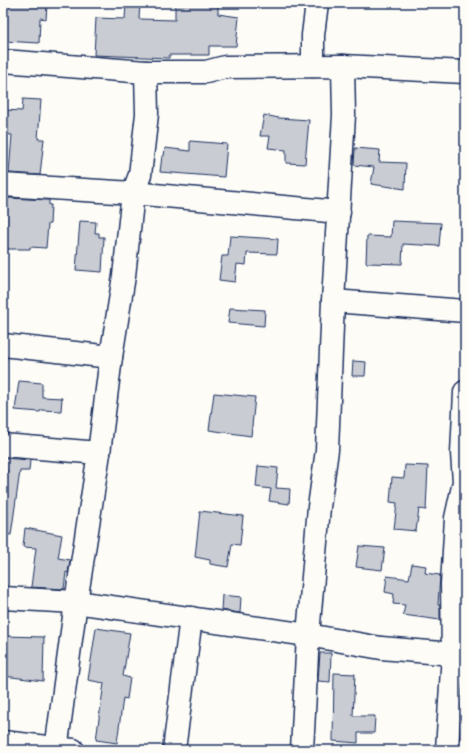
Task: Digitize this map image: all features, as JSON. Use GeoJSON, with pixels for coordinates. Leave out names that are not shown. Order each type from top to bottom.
{"type":"FeatureCollection","features":[{"type":"Feature","properties":{"kind":"street"},"geometry":{"type":"LineString","coordinates":[[313,66],[312,41],[317,3]]}},
{"type":"Feature","properties":{"kind":"street"},"geometry":{"type":"LineString","coordinates":[[3,61],[146,72],[206,72],[225,67],[313,66],[465,72]]}},
{"type":"Feature","properties":{"kind":"street"},"geometry":{"type":"LineString","coordinates":[[302,750],[308,635],[319,507],[327,450],[333,301],[344,115],[343,66]]}},
{"type":"Feature","properties":{"kind":"street"},"geometry":{"type":"LineString","coordinates":[[3,742],[62,749],[76,602],[124,276],[133,193],[140,174],[148,114],[146,72]]}},
{"type":"Feature","properties":{"kind":"street"},"geometry":{"type":"LineString","coordinates":[[3,185],[133,193],[339,212]]}},
{"type":"Feature","properties":{"kind":"street"},"geometry":{"type":"LineString","coordinates":[[333,301],[465,311]]}},
{"type":"Feature","properties":{"kind":"street"},"geometry":{"type":"LineString","coordinates":[[3,345],[111,357]]}},
{"type":"Feature","properties":{"kind":"street"},"geometry":{"type":"LineString","coordinates":[[447,750],[459,654],[452,584],[456,518],[464,482],[462,453],[465,392]]}},
{"type":"Feature","properties":{"kind":"street"},"geometry":{"type":"LineString","coordinates":[[3,445],[99,453]]}},
{"type":"Feature","properties":{"kind":"street"},"geometry":{"type":"LineString","coordinates":[[3,598],[76,602],[308,635],[381,648],[459,654]]}},
{"type":"Feature","properties":{"kind":"street"},"geometry":{"type":"LineString","coordinates":[[174,750],[191,618]]}},
{"type":"Feature","properties":{"kind":"building"},"geometry":{"type":"Polygon","coordinates":[[[3,3],[40,3],[40,5],[47,5],[46,19],[40,18],[39,43],[3,41],[3,3]]]}},
{"type":"Feature","properties":{"kind":"building"},"geometry":{"type":"Polygon","coordinates":[[[126,3],[140,3],[139,19],[175,20],[175,3],[218,3],[218,14],[239,17],[236,46],[209,46],[209,55],[169,55],[169,58],[94,55],[96,18],[125,19],[126,3]]]}},
{"type":"Feature","properties":{"kind":"building"},"geometry":{"type":"Polygon","coordinates":[[[23,99],[41,100],[38,139],[44,139],[40,175],[9,173],[12,135],[3,134],[5,110],[22,111],[23,99]]]}},
{"type":"Feature","properties":{"kind":"building"},"geometry":{"type":"Polygon","coordinates":[[[264,115],[279,118],[309,120],[305,164],[286,163],[286,150],[268,148],[270,136],[260,136],[264,115]]]}},
{"type":"Feature","properties":{"kind":"building"},"geometry":{"type":"Polygon","coordinates":[[[190,141],[227,144],[224,177],[160,172],[162,156],[164,156],[165,148],[190,151],[190,141]]]}},
{"type":"Feature","properties":{"kind":"building"},"geometry":{"type":"Polygon","coordinates":[[[355,148],[380,150],[379,162],[406,163],[405,189],[371,184],[374,167],[354,165],[355,148]]]}},
{"type":"Feature","properties":{"kind":"building"},"geometry":{"type":"Polygon","coordinates":[[[7,198],[49,200],[49,205],[51,205],[50,224],[48,224],[46,248],[30,247],[30,249],[3,249],[5,204],[7,198]]]}},
{"type":"Feature","properties":{"kind":"building"},"geometry":{"type":"Polygon","coordinates":[[[80,221],[96,222],[95,233],[99,233],[99,237],[104,237],[102,272],[76,270],[80,221]]]}},
{"type":"Feature","properties":{"kind":"building"},"geometry":{"type":"Polygon","coordinates":[[[392,221],[441,223],[439,246],[403,244],[402,264],[366,263],[367,236],[391,237],[392,221]]]}},
{"type":"Feature","properties":{"kind":"building"},"geometry":{"type":"Polygon","coordinates":[[[230,236],[278,239],[277,254],[247,253],[246,265],[237,264],[235,282],[219,280],[222,256],[228,256],[230,236]]]}},
{"type":"Feature","properties":{"kind":"building"},"geometry":{"type":"Polygon","coordinates":[[[230,308],[265,310],[264,326],[228,323],[230,308]]]}},
{"type":"Feature","properties":{"kind":"building"},"geometry":{"type":"Polygon","coordinates":[[[353,361],[366,362],[365,376],[352,376],[353,361]]]}},
{"type":"Feature","properties":{"kind":"building"},"geometry":{"type":"Polygon","coordinates":[[[19,381],[42,383],[42,397],[62,398],[61,411],[41,410],[40,412],[15,410],[19,381]]]}},
{"type":"Feature","properties":{"kind":"building"},"geometry":{"type":"Polygon","coordinates":[[[214,393],[255,397],[251,436],[209,430],[214,393]]]}},
{"type":"Feature","properties":{"kind":"building"},"geometry":{"type":"Polygon","coordinates":[[[3,458],[30,460],[29,471],[20,471],[11,535],[3,534],[3,478],[6,478],[7,470],[3,470],[3,458]]]}},
{"type":"Feature","properties":{"kind":"building"},"geometry":{"type":"Polygon","coordinates":[[[405,465],[428,466],[426,510],[419,509],[416,531],[394,529],[397,503],[390,502],[392,477],[404,478],[405,465]]]}},
{"type":"Feature","properties":{"kind":"building"},"geometry":{"type":"Polygon","coordinates":[[[258,466],[278,468],[276,488],[290,489],[289,504],[269,501],[271,489],[256,487],[258,466]]]}},
{"type":"Feature","properties":{"kind":"building"},"geometry":{"type":"Polygon","coordinates":[[[200,511],[243,516],[240,545],[232,544],[228,567],[210,564],[210,560],[195,557],[200,511]]]}},
{"type":"Feature","properties":{"kind":"building"},"geometry":{"type":"Polygon","coordinates":[[[25,528],[62,535],[58,558],[70,560],[68,573],[66,572],[64,589],[31,587],[36,548],[23,547],[25,528]]]}},
{"type":"Feature","properties":{"kind":"building"},"geometry":{"type":"Polygon","coordinates":[[[359,546],[385,548],[382,570],[356,567],[359,546]]]}},
{"type":"Feature","properties":{"kind":"building"},"geometry":{"type":"Polygon","coordinates":[[[412,564],[426,566],[425,573],[440,575],[438,605],[440,605],[440,620],[403,615],[405,605],[393,604],[394,594],[385,592],[387,576],[409,579],[412,564]]]}},
{"type":"Feature","properties":{"kind":"building"},"geometry":{"type":"Polygon","coordinates":[[[222,595],[241,597],[240,613],[221,610],[222,595]]]}},
{"type":"Feature","properties":{"kind":"building"},"geometry":{"type":"Polygon","coordinates":[[[96,628],[130,633],[123,676],[130,678],[127,699],[123,698],[117,743],[96,740],[104,683],[88,680],[96,628]]]}},
{"type":"Feature","properties":{"kind":"building"},"geometry":{"type":"Polygon","coordinates":[[[3,636],[44,637],[43,681],[4,676],[3,636]]]}},
{"type":"Feature","properties":{"kind":"building"},"geometry":{"type":"Polygon","coordinates":[[[320,653],[331,653],[330,682],[318,681],[320,653]]]}},
{"type":"Feature","properties":{"kind":"building"},"geometry":{"type":"Polygon","coordinates":[[[334,673],[355,674],[353,716],[375,716],[374,733],[358,733],[358,743],[333,741],[334,673]]]}}]}
